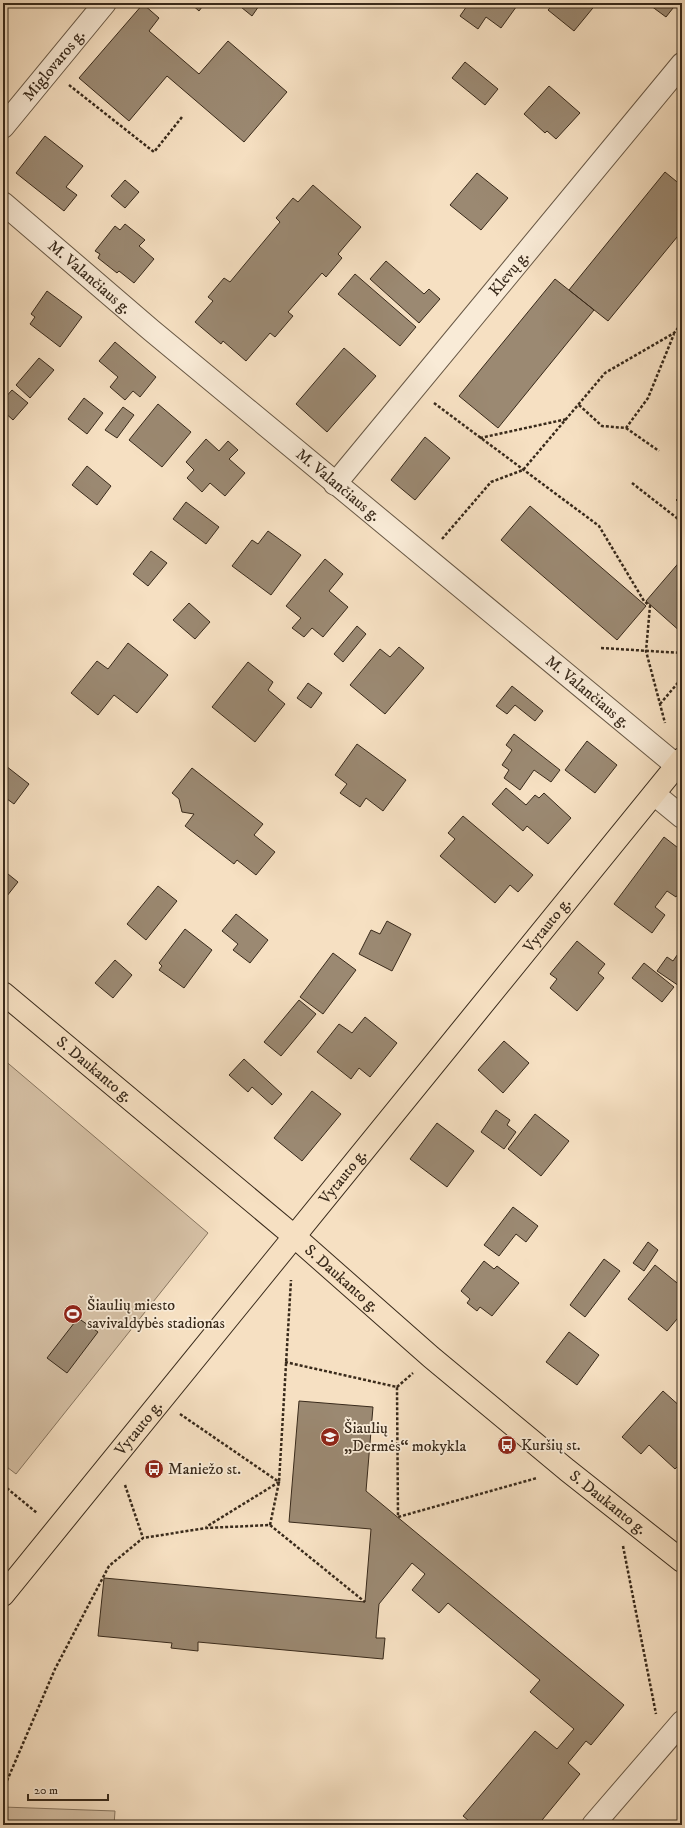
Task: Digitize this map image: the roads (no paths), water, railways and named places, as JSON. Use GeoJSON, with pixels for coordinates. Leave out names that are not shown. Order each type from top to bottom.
{"type":"FeatureCollection","features":[{"type":"Feature","properties":{"kind":"main road","name":"Vytauto g."},"geometry":{"type":"LineString","coordinates":[[3,1595],[55,1529],[116,1457],[295,1237],[679,762]]}},
{"type":"Feature","properties":{"kind":"main road","name":"S. Daukanto g."},"geometry":{"type":"LineString","coordinates":[[3,993],[295,1237],[431,1357],[567,1470],[682,1561]]}},
{"type":"Feature","properties":{"kind":"street","name":"Miglovaros g."},"geometry":{"type":"LineString","coordinates":[[3,127],[105,3]]}},
{"type":"Feature","properties":{"kind":"street","name":"Klevų g."},"geometry":{"type":"LineString","coordinates":[[335,484],[682,64]]}},
{"type":"Feature","properties":{"kind":"street","name":"M. Valančiaus g."},"geometry":{"type":"LineString","coordinates":[[3,203],[151,330],[335,484],[679,762]]}},
{"type":"Feature","properties":{"kind":"street"},"geometry":{"type":"LineString","coordinates":[[654,794],[682,817]]}},
{"type":"Feature","properties":{"kind":"street"},"geometry":{"type":"LineString","coordinates":[[593,1825],[682,1722]]}},
{"type":"Feature","properties":{"kind":"place","name":"Šiaulių miesto savivaldybės stadionas"},"geometry":{"type":"Point","coordinates":[73,1314]}},
{"type":"Feature","properties":{"kind":"place","name":"Šiaulių „Dermės“ mokykla"},"geometry":{"type":"Point","coordinates":[330,1437]}},
{"type":"Feature","properties":{"kind":"place","name":"Kuršių st."},"geometry":{"type":"Point","coordinates":[507,1445]}},
{"type":"Feature","properties":{"kind":"place","name":"Maniežo st."},"geometry":{"type":"Point","coordinates":[154,1469]}}]}
